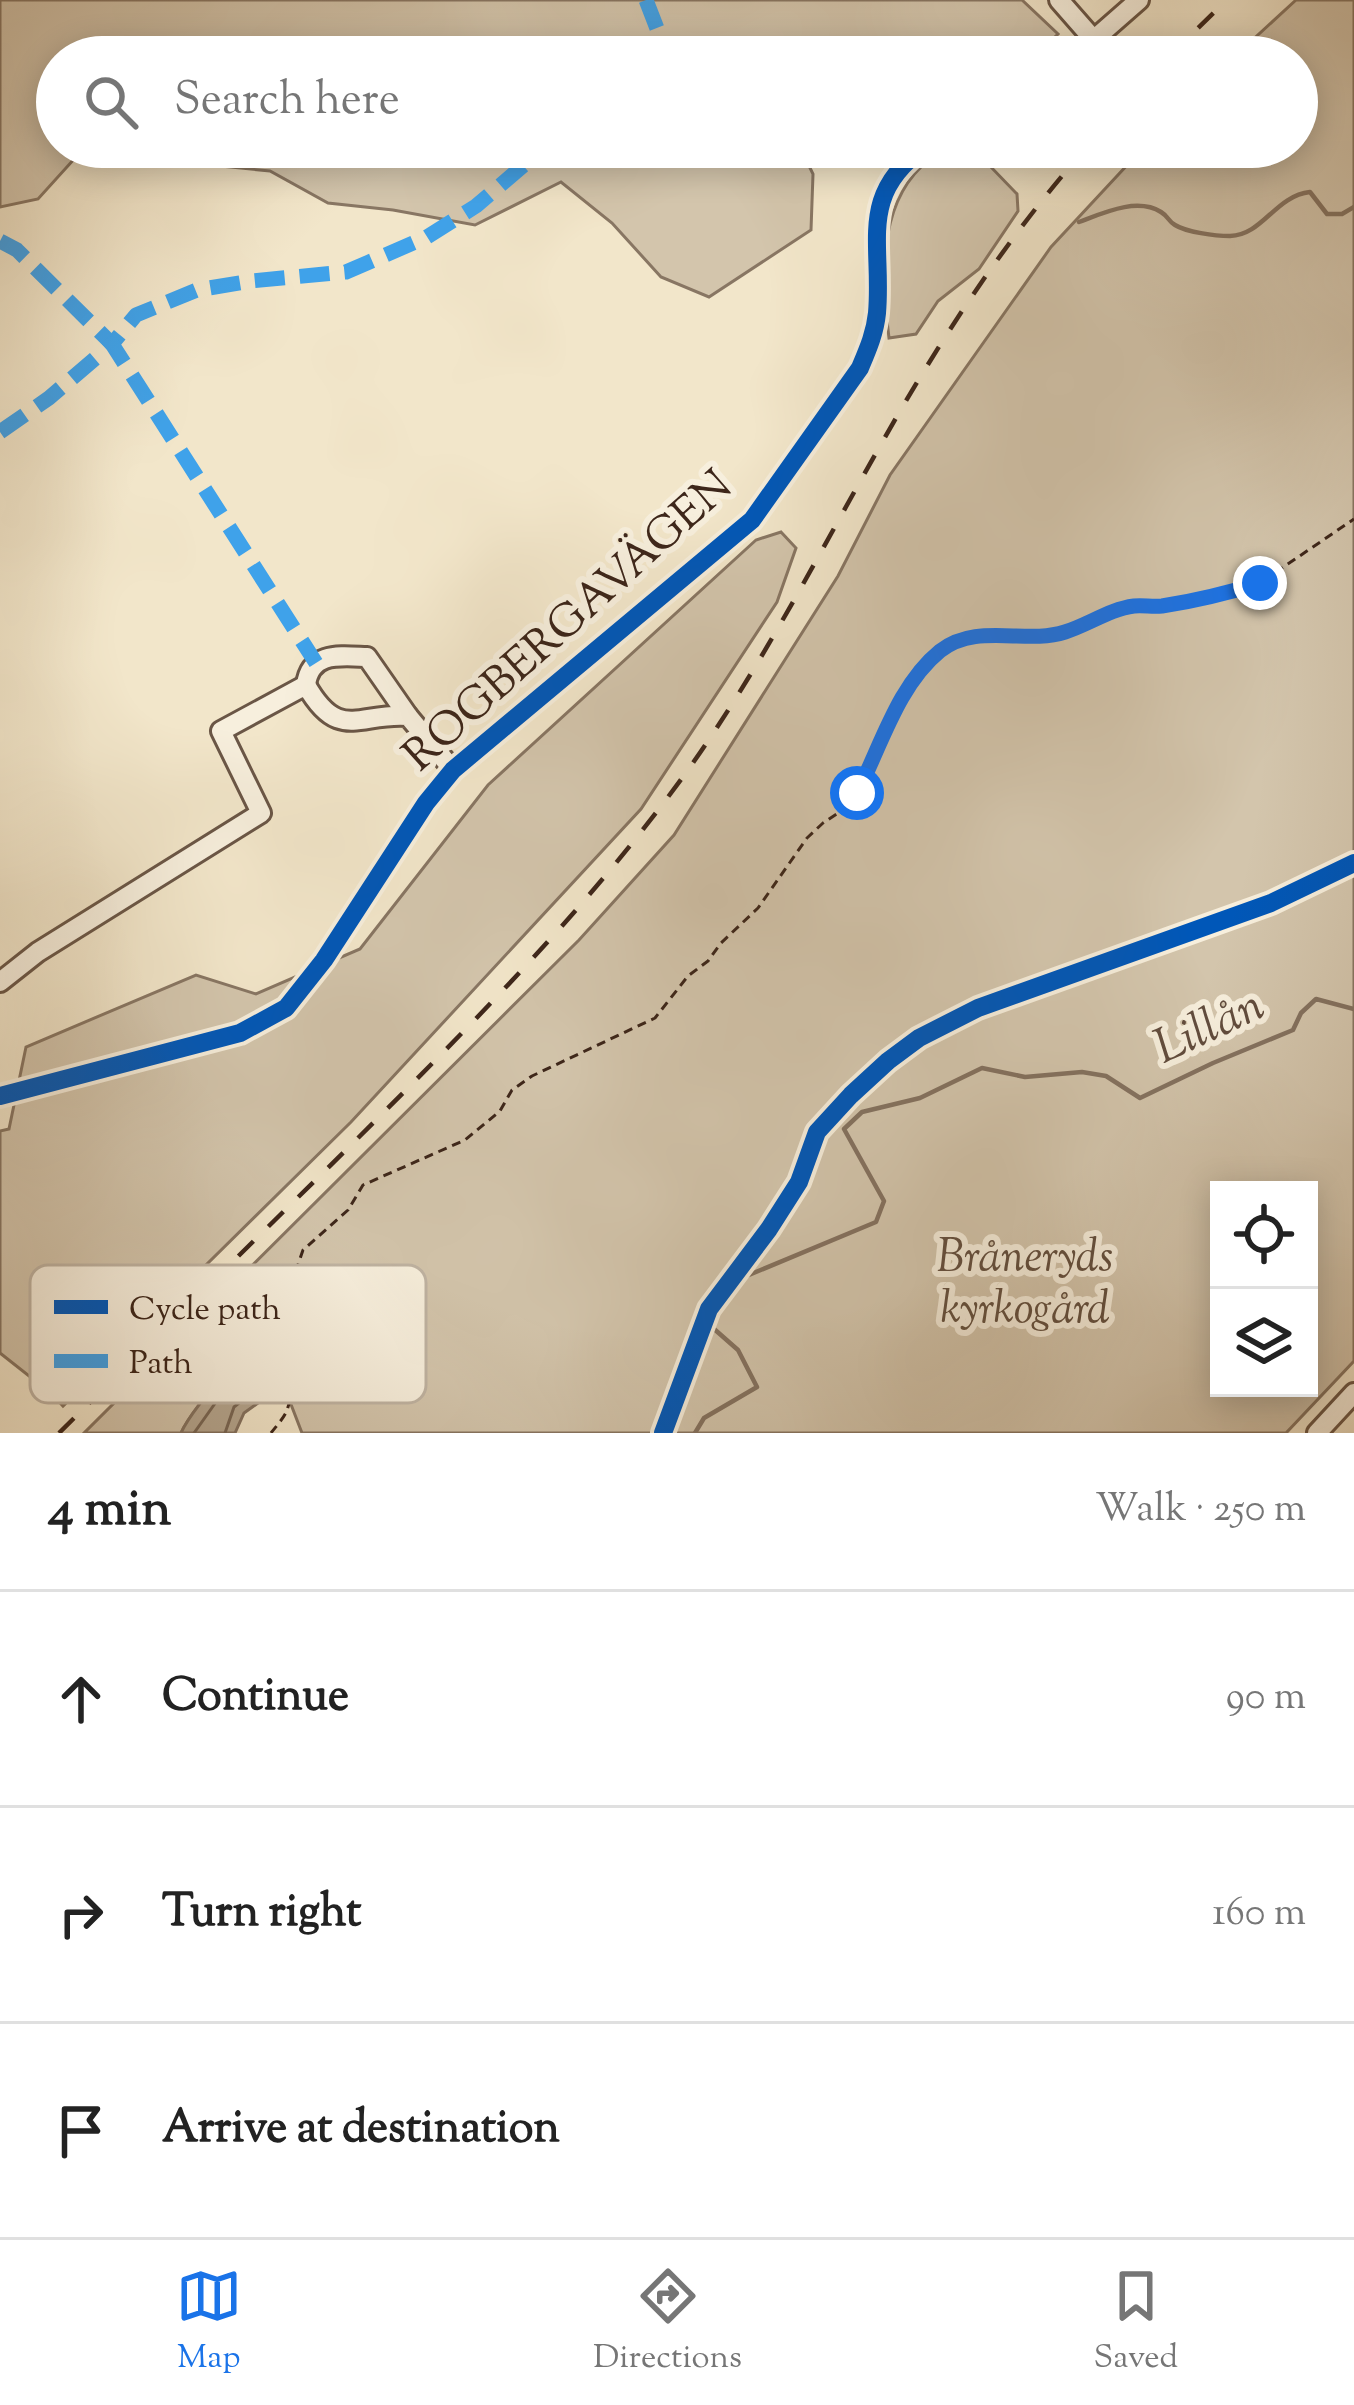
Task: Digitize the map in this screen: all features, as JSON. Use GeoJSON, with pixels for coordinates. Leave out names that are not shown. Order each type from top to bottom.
{"type":"FeatureCollection","features":[{"type":"Feature","properties":{"kind":"street"},"geometry":{"type":"LineString","coordinates":[[1059,0],[1090,36]]}},
{"type":"Feature","properties":{"kind":"street"},"geometry":{"type":"LineString","coordinates":[[1098,36],[1139,0]]}},
{"type":"Feature","properties":{"kind":"street","name":"ROGBERGAVÄGEN"},"geometry":{"type":"LineString","coordinates":[[0,1096],[240,1033],[286,1008],[324,960],[426,802],[453,770],[752,520],[860,368],[872,340],[877,316],[878,217],[883,192],[901,168]]}},
{"type":"Feature","properties":{"kind":"street"},"geometry":{"type":"LineString","coordinates":[[408,716],[340,721],[317,705],[306,685],[307,675],[316,663],[332,656],[367,656],[453,770]]}},
{"type":"Feature","properties":{"kind":"street"},"geometry":{"type":"LineString","coordinates":[[0,982],[38,952],[261,813],[221,731],[306,685]]}},
{"type":"Feature","properties":{"kind":"street"},"geometry":{"type":"LineString","coordinates":[[663,1433],[709,1309],[799,1182],[818,1132],[888,1061],[919,1038],[978,1008],[1271,903],[1354,863]]}},
{"type":"Feature","properties":{"kind":"street"},"geometry":{"type":"LineString","coordinates":[[1317,1433],[1354,1393]]}},
{"type":"Feature","properties":{"kind":"path"},"geometry":{"type":"LineString","coordinates":[[298,1265],[303,1250],[348,1210],[362,1185],[465,1140],[482,1129],[512,1090],[532,1076],[655,1018],[688,976],[758,908],[807,838],[857,793],[899,703],[927,663],[945,647],[992,633],[1041,636],[1066,632],[1132,606],[1179,603],[1260,583],[1354,519]]}},
{"type":"Feature","properties":{"kind":"path"},"geometry":{"type":"LineString","coordinates":[[271,1433],[289,1403]]}},
{"type":"Feature","properties":{"kind":"green space"},"geometry":{"type":"Polygon","coordinates":[[[0,0],[1022,0],[1058,34],[36,36],[36,168],[66,168],[38,199],[0,207],[0,0]]]}},
{"type":"Feature","properties":{"kind":"green space","name":"Bråneryds kyrkogård"},"geometry":{"type":"Polygon","coordinates":[[[1296,0],[1354,0],[1354,1361],[1286,1433],[302,1433],[290,1403],[426,1403],[426,1265],[253,1265],[579,940],[674,835],[838,576],[890,475],[1051,247],[1124,168],[1318,168],[1318,36],[1257,36],[1296,0]]]}},
{"type":"Feature","properties":{"kind":"green space"},"geometry":{"type":"Polygon","coordinates":[[[240,168],[810,168],[811,230],[709,297],[661,277],[612,223],[561,182],[475,225],[328,203],[270,171],[240,168]]]}},
{"type":"Feature","properties":{"kind":"green space"},"geometry":{"type":"Polygon","coordinates":[[[920,168],[992,168],[1017,194],[1018,211],[979,269],[938,301],[916,334],[889,338],[886,248],[896,204],[920,168]]]}},
{"type":"Feature","properties":{"kind":"green space"},"geometry":{"type":"Polygon","coordinates":[[[781,532],[796,548],[777,602],[641,809],[351,1122],[206,1265],[30,1265],[30,1377],[0,1353],[0,1131],[9,1129],[26,1047],[196,975],[256,994],[360,949],[488,785],[756,540],[781,532]]]}},
{"type":"Feature","properties":{"kind":"green space"},"geometry":{"type":"Polygon","coordinates":[[[114,1403],[200,1403],[181,1433],[84,1433],[114,1403]]]}},
{"type":"Feature","properties":{"kind":"water"},"geometry":{"type":"Polygon","coordinates":[[[200,1403],[258,1403],[244,1413],[235,1433],[181,1433],[200,1403]]]}},
{"type":"Feature","properties":{"kind":"waterway"},"geometry":{"type":"LineString","coordinates":[[1079,222],[1141,206],[1161,212],[1186,230],[1230,236],[1252,229],[1287,200],[1310,192],[1327,214],[1342,214],[1354,207]]}},
{"type":"Feature","properties":{"kind":"waterway","name":"Lillån"},"geometry":{"type":"LineString","coordinates":[[744,1277],[876,1222],[884,1201],[844,1129],[862,1112],[920,1098],[982,1068],[1025,1077],[1082,1072],[1106,1076],[1140,1098],[1293,1030],[1301,1013],[1316,999],[1354,1009]]}},
{"type":"Feature","properties":{"kind":"waterway","name":"Lillån"},"geometry":{"type":"LineString","coordinates":[[695,1433],[704,1418],[757,1387],[738,1350],[713,1328],[716,1315]]}},
{"type":"Feature","properties":{"kind":"railway"},"geometry":{"type":"LineString","coordinates":[[1190,36],[1227,0]]}},
{"type":"Feature","properties":{"kind":"railway"},"geometry":{"type":"LineString","coordinates":[[229,1265],[486,1008],[648,824],[738,695],[950,329],[1070,168]]}},
{"type":"Feature","properties":{"kind":"railway"},"geometry":{"type":"LineString","coordinates":[[59,1433],[89,1403]]}},
{"type":"Feature","properties":{"kind":"marked path"},"geometry":{"type":"LineString","coordinates":[[646,0],[659,36]]}},
{"type":"Feature","properties":{"kind":"marked path"},"geometry":{"type":"LineString","coordinates":[[0,241],[17,250],[112,344],[136,315],[197,290],[346,272],[427,237],[476,206],[520,168]]}},
{"type":"Feature","properties":{"kind":"marked path"},"geometry":{"type":"LineString","coordinates":[[0,432],[112,344],[316,663]]}},
{"type":"Feature","properties":{"kind":"cycle path"},"geometry":{"type":"LineString","coordinates":[[0,1096],[240,1033],[286,1008],[453,770],[752,520],[860,368],[877,313],[882,202],[902,168]]}},
{"type":"Feature","properties":{"kind":"cycle path"},"geometry":{"type":"LineString","coordinates":[[663,1433],[709,1309],[799,1182],[817,1132],[888,1061],[919,1038],[978,1008],[1271,903],[1354,863]]}},
{"type":"Feature","properties":{"kind":"route"},"geometry":{"type":"LineString","coordinates":[[857,793],[899,703],[927,663],[945,647],[992,633],[1041,636],[1066,632],[1132,606],[1179,603],[1260,583]]}}]}
